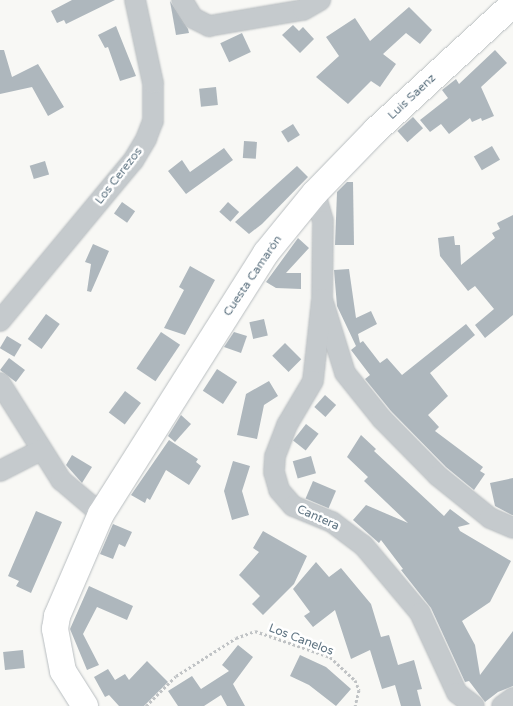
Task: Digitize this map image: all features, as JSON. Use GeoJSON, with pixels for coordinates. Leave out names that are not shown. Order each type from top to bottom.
{"type":"FeatureCollection","features":[{"type":"Feature","properties":{"kind":"main road","name":"Luis Saenz"},"geometry":{"type":"LineString","coordinates":[[315,193],[362,143],[502,7]]}},
{"type":"Feature","properties":{"kind":"main road","name":"Cuesta Camarón"},"geometry":{"type":"LineString","coordinates":[[85,706],[63,671],[55,630],[57,616],[101,514],[266,253],[315,193]]}},
{"type":"Feature","properties":{"kind":"street","name":"Los Cerezos"},"geometry":{"type":"LineString","coordinates":[[0,321],[134,161],[146,139],[153,120],[153,84],[136,0]]}},
{"type":"Feature","properties":{"kind":"street"},"geometry":{"type":"LineString","coordinates":[[182,0],[193,18],[209,26],[303,10],[320,0]]}},
{"type":"Feature","properties":{"kind":"street"},"geometry":{"type":"LineString","coordinates":[[315,193],[323,221],[322,299],[338,354],[355,387],[438,476],[490,518],[513,528]]}},
{"type":"Feature","properties":{"kind":"street","name":"Cantera"},"geometry":{"type":"LineString","coordinates":[[322,299],[314,381],[287,425],[275,457],[274,472],[279,490],[292,506],[332,522],[363,545],[420,613],[457,693],[474,706]]}},
{"type":"Feature","properties":{"kind":"street"},"geometry":{"type":"LineString","coordinates":[[0,383],[61,480],[101,514]]}},
{"type":"Feature","properties":{"kind":"street"},"geometry":{"type":"LineString","coordinates":[[0,471],[41,450]]}},
{"type":"Feature","properties":{"kind":"street"},"geometry":{"type":"LineString","coordinates":[[502,706],[513,698]]}},
{"type":"Feature","properties":{"kind":"path","name":"Los Canelos"},"geometry":{"type":"LineString","coordinates":[[146,706],[176,676],[236,638],[255,631],[330,658],[355,680],[357,702],[355,706]]}},
{"type":"Feature","properties":{"kind":"building"},"geometry":{"type":"Polygon","coordinates":[[[72,0],[115,0],[66,24],[64,20],[57,23],[51,11],[72,0]]]}},
{"type":"Feature","properties":{"kind":"building"},"geometry":{"type":"Polygon","coordinates":[[[170,1],[188,29],[189,33],[176,35],[170,1]]]}},
{"type":"Feature","properties":{"kind":"building"},"geometry":{"type":"Polygon","coordinates":[[[409,7],[432,30],[420,44],[406,33],[383,54],[396,64],[380,87],[371,81],[348,104],[316,77],[339,56],[326,37],[355,18],[370,41],[409,7]]]}},
{"type":"Feature","properties":{"kind":"building"},"geometry":{"type":"Polygon","coordinates":[[[293,25],[299,31],[303,27],[314,39],[300,53],[282,35],[293,25]]]}},
{"type":"Feature","properties":{"kind":"building"},"geometry":{"type":"Polygon","coordinates":[[[116,26],[136,76],[120,81],[108,47],[105,48],[98,35],[116,26]]]}},
{"type":"Feature","properties":{"kind":"building"},"geometry":{"type":"Polygon","coordinates":[[[242,33],[251,52],[229,62],[220,43],[242,33]]]}},
{"type":"Feature","properties":{"kind":"building"},"geometry":{"type":"Polygon","coordinates":[[[0,50],[4,50],[12,77],[38,64],[64,107],[48,116],[32,87],[0,94],[0,50]]]}},
{"type":"Feature","properties":{"kind":"building"},"geometry":{"type":"Polygon","coordinates":[[[495,50],[507,63],[481,87],[494,116],[482,121],[481,118],[472,122],[470,118],[449,134],[441,124],[430,132],[420,120],[448,98],[442,90],[456,79],[459,84],[495,50]]]}},
{"type":"Feature","properties":{"kind":"building"},"geometry":{"type":"Polygon","coordinates":[[[216,87],[218,105],[201,107],[199,89],[216,87]]]}},
{"type":"Feature","properties":{"kind":"building"},"geometry":{"type":"Polygon","coordinates":[[[413,117],[423,128],[407,142],[397,131],[413,117]]]}},
{"type":"Feature","properties":{"kind":"building"},"geometry":{"type":"Polygon","coordinates":[[[293,124],[300,135],[288,142],[281,131],[293,124]]]}},
{"type":"Feature","properties":{"kind":"building"},"geometry":{"type":"Polygon","coordinates":[[[244,141],[257,142],[256,159],[243,158],[244,141]]]}},
{"type":"Feature","properties":{"kind":"building"},"geometry":{"type":"Polygon","coordinates":[[[492,146],[500,160],[482,170],[474,156],[492,146]]]}},
{"type":"Feature","properties":{"kind":"building"},"geometry":{"type":"Polygon","coordinates":[[[224,148],[233,160],[186,194],[168,171],[182,160],[190,172],[224,148]]]}},
{"type":"Feature","properties":{"kind":"building"},"geometry":{"type":"Polygon","coordinates":[[[45,161],[49,174],[34,179],[30,166],[45,161]]]}},
{"type":"Feature","properties":{"kind":"building"},"geometry":{"type":"Polygon","coordinates":[[[297,166],[308,177],[262,224],[249,234],[235,222],[297,166]]]}},
{"type":"Feature","properties":{"kind":"building"},"geometry":{"type":"Polygon","coordinates":[[[347,182],[353,182],[354,245],[335,245],[337,192],[347,182]]]}},
{"type":"Feature","properties":{"kind":"building"},"geometry":{"type":"Polygon","coordinates":[[[122,202],[135,211],[127,223],[114,213],[122,202]]]}},
{"type":"Feature","properties":{"kind":"building"},"geometry":{"type":"Polygon","coordinates":[[[228,202],[239,212],[230,222],[219,212],[228,202]]]}},
{"type":"Feature","properties":{"kind":"building"},"geometry":{"type":"Polygon","coordinates":[[[513,215],[513,315],[485,338],[475,325],[494,309],[475,286],[468,291],[440,256],[438,238],[454,236],[455,245],[460,245],[461,265],[495,238],[492,233],[500,229],[497,223],[513,215]]]}},
{"type":"Feature","properties":{"kind":"building"},"geometry":{"type":"Polygon","coordinates":[[[298,238],[309,248],[286,273],[301,273],[301,289],[276,288],[266,282],[298,238]]]}},
{"type":"Feature","properties":{"kind":"building"},"geometry":{"type":"Polygon","coordinates":[[[93,244],[109,251],[91,292],[87,291],[91,264],[85,262],[93,244]]]}},
{"type":"Feature","properties":{"kind":"building"},"geometry":{"type":"Polygon","coordinates":[[[190,266],[215,280],[185,335],[164,328],[184,290],[179,287],[190,266]]]}},
{"type":"Feature","properties":{"kind":"building"},"geometry":{"type":"Polygon","coordinates":[[[349,269],[356,318],[371,311],[377,324],[358,334],[360,343],[363,341],[380,363],[387,358],[402,375],[466,324],[475,335],[430,373],[448,396],[428,415],[439,427],[435,431],[483,467],[480,471],[485,474],[474,490],[446,467],[391,411],[365,379],[370,375],[351,350],[356,346],[337,306],[334,270],[349,269]]]}},
{"type":"Feature","properties":{"kind":"building"},"geometry":{"type":"Polygon","coordinates":[[[46,314],[60,324],[42,349],[28,339],[46,314]]]}},
{"type":"Feature","properties":{"kind":"building"},"geometry":{"type":"Polygon","coordinates":[[[264,319],[268,336],[253,339],[249,322],[264,319]]]}},
{"type":"Feature","properties":{"kind":"building"},"geometry":{"type":"Polygon","coordinates":[[[161,332],[180,345],[155,381],[136,368],[161,332]]]}},
{"type":"Feature","properties":{"kind":"building"},"geometry":{"type":"Polygon","coordinates":[[[234,332],[247,336],[241,353],[224,347],[234,332]]]}},
{"type":"Feature","properties":{"kind":"building"},"geometry":{"type":"Polygon","coordinates":[[[7,336],[22,345],[14,357],[0,348],[7,336]]]}},
{"type":"Feature","properties":{"kind":"building"},"geometry":{"type":"Polygon","coordinates":[[[285,343],[301,359],[289,372],[272,356],[285,343]]]}},
{"type":"Feature","properties":{"kind":"building"},"geometry":{"type":"Polygon","coordinates":[[[9,358],[25,370],[16,382],[0,370],[9,358]]]}},
{"type":"Feature","properties":{"kind":"building"},"geometry":{"type":"Polygon","coordinates":[[[217,369],[237,382],[223,404],[203,391],[217,369]]]}},
{"type":"Feature","properties":{"kind":"building"},"geometry":{"type":"Polygon","coordinates":[[[269,381],[278,396],[264,405],[257,439],[237,435],[246,394],[269,381]]]}},
{"type":"Feature","properties":{"kind":"building"},"geometry":{"type":"Polygon","coordinates":[[[125,391],[141,403],[125,425],[109,413],[125,391]]]}},
{"type":"Feature","properties":{"kind":"building"},"geometry":{"type":"Polygon","coordinates":[[[325,395],[336,405],[325,417],[314,407],[325,395]]]}},
{"type":"Feature","properties":{"kind":"building"},"geometry":{"type":"Polygon","coordinates":[[[181,415],[191,424],[175,442],[168,436],[181,415]]]}},
{"type":"Feature","properties":{"kind":"building"},"geometry":{"type":"Polygon","coordinates":[[[306,424],[319,434],[306,450],[293,441],[306,424]]]}},
{"type":"Feature","properties":{"kind":"building"},"geometry":{"type":"Polygon","coordinates":[[[361,435],[376,449],[374,451],[444,516],[450,509],[470,524],[458,527],[460,531],[511,561],[490,602],[462,621],[475,645],[480,675],[513,631],[513,686],[498,692],[485,702],[469,681],[465,682],[431,608],[401,570],[403,569],[381,540],[379,543],[353,520],[366,505],[408,523],[364,481],[368,477],[347,457],[361,435]]]}},
{"type":"Feature","properties":{"kind":"building"},"geometry":{"type":"Polygon","coordinates":[[[169,440],[198,459],[196,462],[201,466],[189,485],[166,470],[150,500],[147,498],[145,503],[131,495],[169,440]]]}},
{"type":"Feature","properties":{"kind":"building"},"geometry":{"type":"Polygon","coordinates":[[[72,455],[92,467],[82,483],[66,465],[72,455]]]}},
{"type":"Feature","properties":{"kind":"building"},"geometry":{"type":"Polygon","coordinates":[[[311,456],[316,473],[298,479],[293,461],[311,456]]]}},
{"type":"Feature","properties":{"kind":"building"},"geometry":{"type":"Polygon","coordinates":[[[233,461],[250,466],[242,491],[249,515],[232,520],[224,491],[233,461]]]}},
{"type":"Feature","properties":{"kind":"building"},"geometry":{"type":"Polygon","coordinates":[[[513,478],[512,515],[495,506],[490,483],[513,478]]]}},
{"type":"Feature","properties":{"kind":"building"},"geometry":{"type":"Polygon","coordinates":[[[313,481],[336,491],[329,508],[306,498],[313,481]]]}},
{"type":"Feature","properties":{"kind":"building"},"geometry":{"type":"Polygon","coordinates":[[[36,511],[62,522],[31,593],[16,586],[19,581],[8,576],[36,511]]]}},
{"type":"Feature","properties":{"kind":"building"},"geometry":{"type":"Polygon","coordinates":[[[113,524],[132,532],[125,547],[119,544],[113,559],[100,554],[113,524]]]}},
{"type":"Feature","properties":{"kind":"building"},"geometry":{"type":"Polygon","coordinates":[[[263,531],[307,556],[294,584],[263,615],[252,604],[260,596],[239,575],[259,552],[253,548],[263,531]]]}},
{"type":"Feature","properties":{"kind":"building"},"geometry":{"type":"Polygon","coordinates":[[[316,562],[329,577],[341,568],[371,604],[381,637],[389,635],[398,665],[414,660],[422,689],[417,690],[421,706],[401,706],[395,685],[382,689],[370,650],[351,659],[335,610],[313,627],[304,616],[310,612],[293,589],[316,562]]]}},
{"type":"Feature","properties":{"kind":"building"},"geometry":{"type":"Polygon","coordinates":[[[89,586],[133,606],[127,620],[97,607],[83,634],[99,665],[87,670],[70,629],[89,586]]]}},
{"type":"Feature","properties":{"kind":"building"},"geometry":{"type":"Polygon","coordinates":[[[238,645],[253,657],[233,684],[245,706],[227,706],[221,695],[204,706],[178,706],[168,691],[192,676],[201,689],[229,671],[222,665],[238,645]]]}},
{"type":"Feature","properties":{"kind":"building"},"geometry":{"type":"Polygon","coordinates":[[[23,650],[25,668],[5,670],[3,652],[23,650]]]}},
{"type":"Feature","properties":{"kind":"building"},"geometry":{"type":"Polygon","coordinates":[[[300,655],[326,667],[351,689],[336,706],[309,685],[290,676],[300,655]]]}},
{"type":"Feature","properties":{"kind":"building"},"geometry":{"type":"Polygon","coordinates":[[[147,661],[168,682],[144,706],[119,706],[109,695],[105,697],[94,677],[108,669],[115,680],[125,674],[129,680],[147,661]]]}}]}
